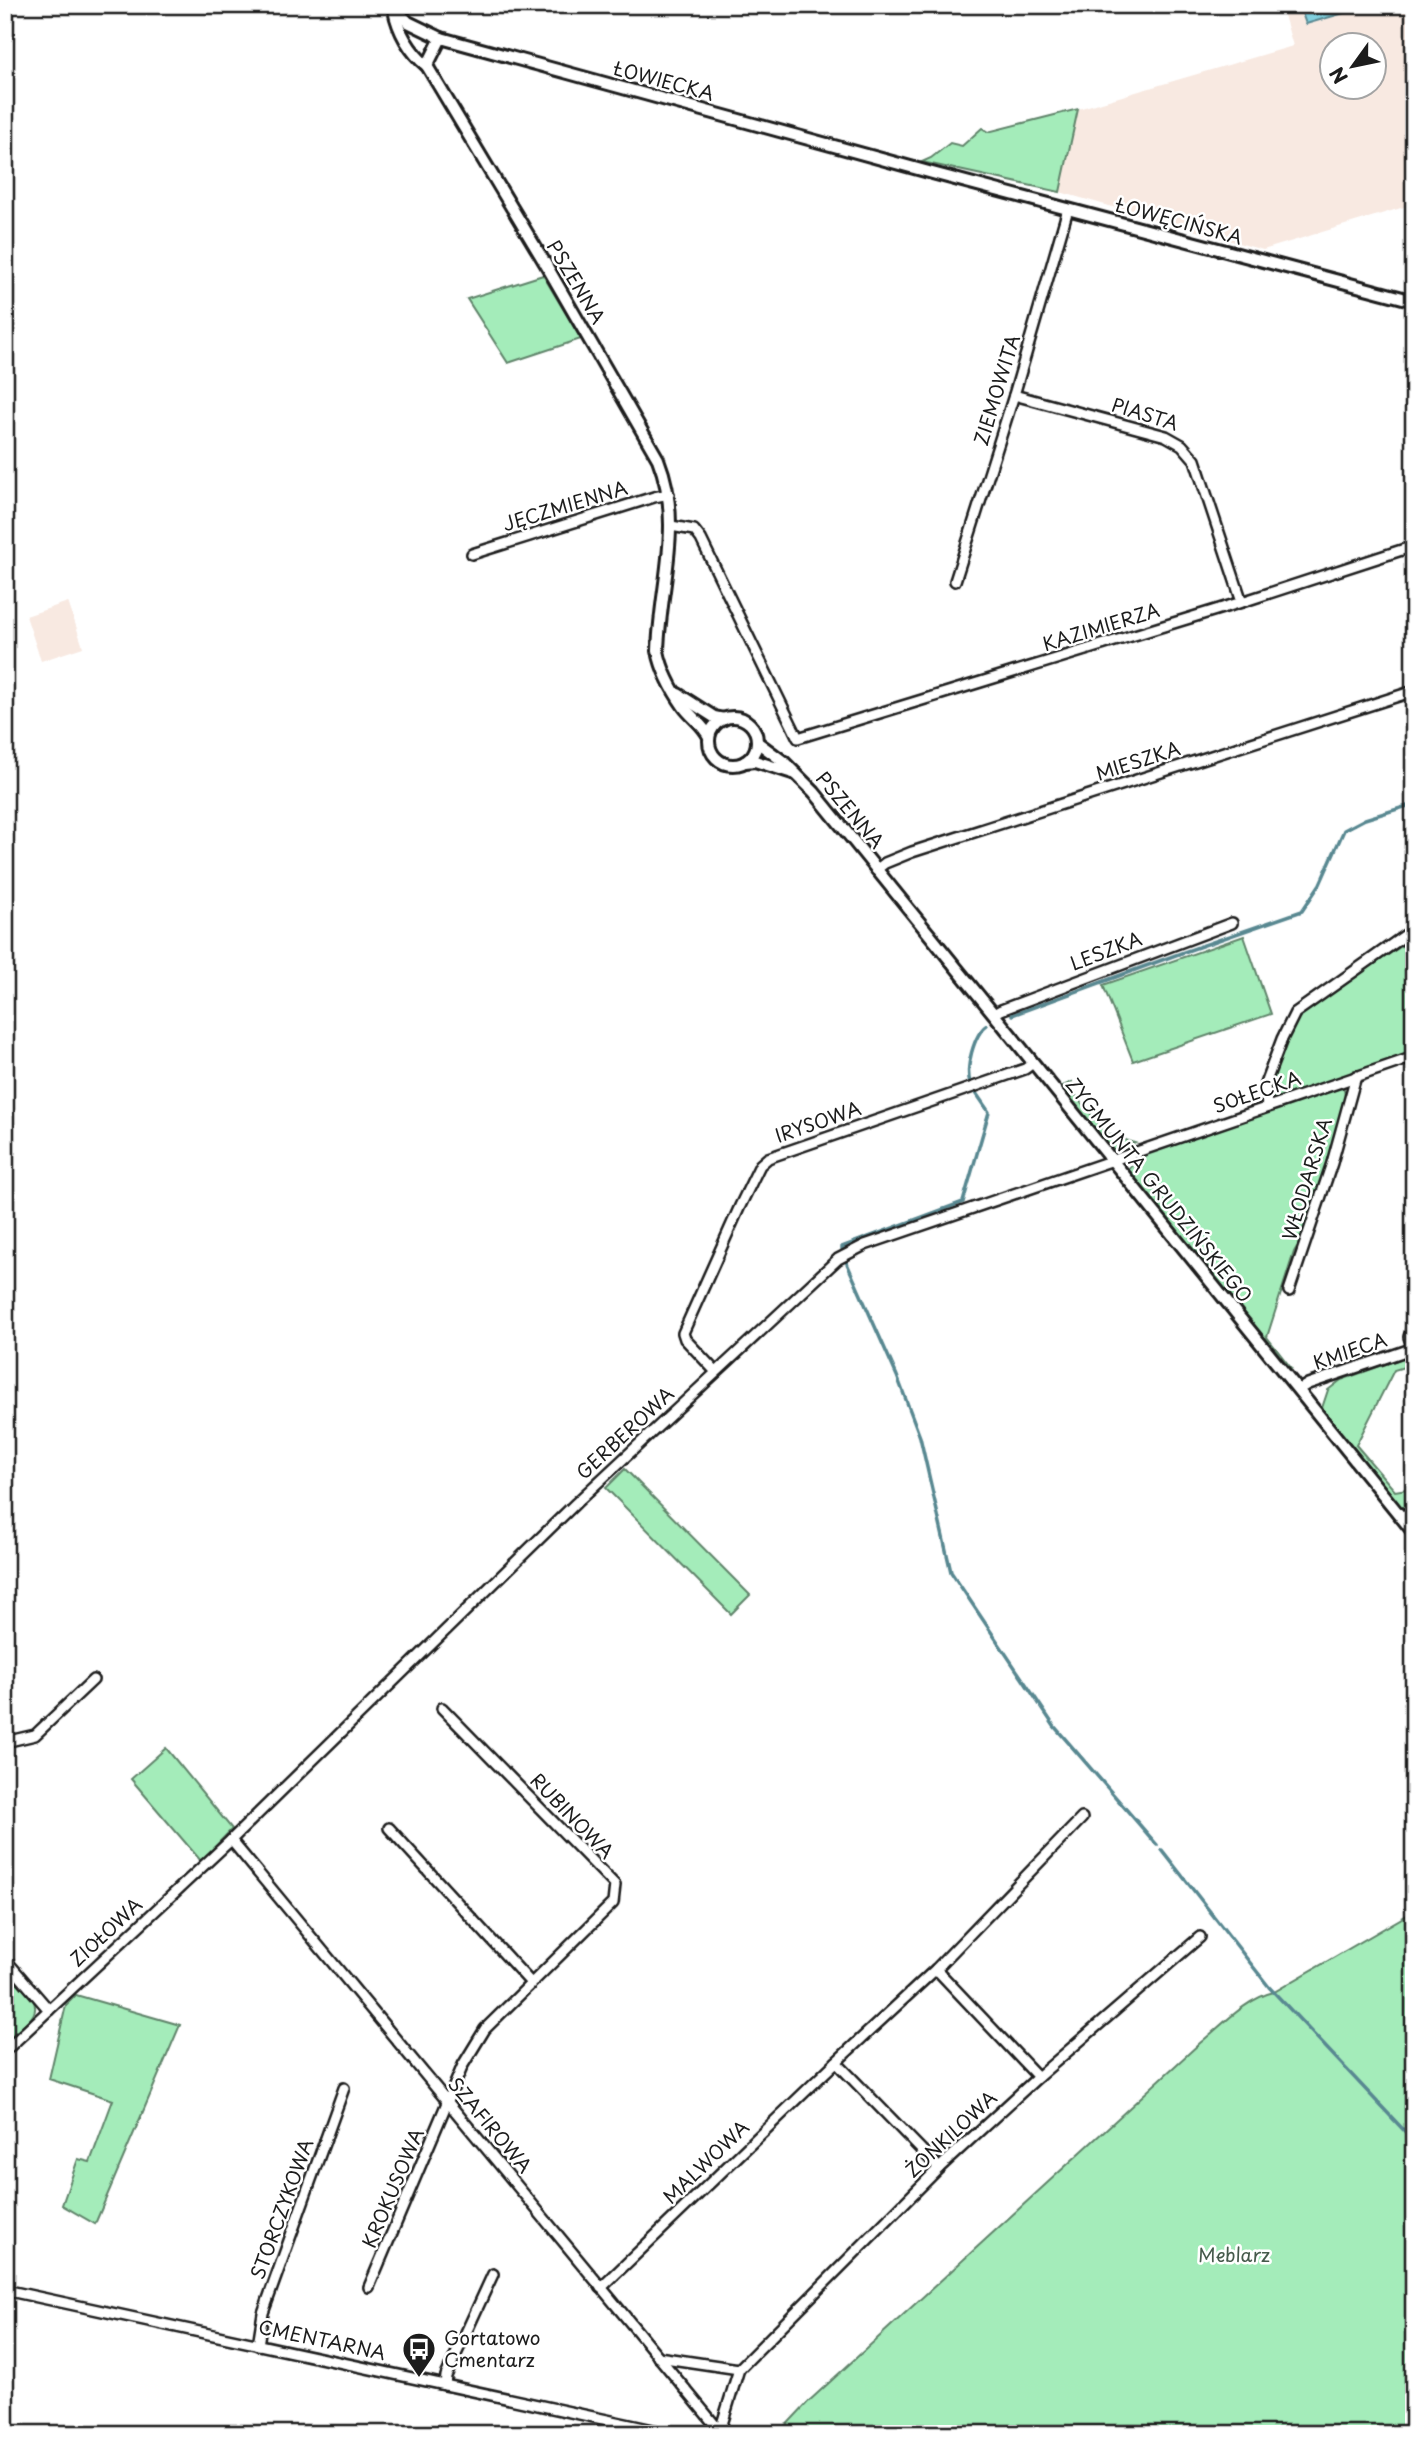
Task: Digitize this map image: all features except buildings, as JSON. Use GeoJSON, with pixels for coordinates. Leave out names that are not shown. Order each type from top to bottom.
{"type":"FeatureCollection","features":[{"type":"Feature","properties":{"kind":"street","name":"ŁOWIECKA"},"geometry":{"type":"LineString","coordinates":[[393,7],[408,22],[441,38],[936,174]]}},
{"type":"Feature","properties":{"kind":"street","name":"PSZENNA"},"geometry":{"type":"LineString","coordinates":[[393,7],[396,23],[417,57],[427,66],[658,459],[669,494],[671,526],[658,651],[661,664],[676,693],[685,709],[705,729],[711,750],[719,761],[732,765],[755,761],[796,774]]}},
{"type":"Feature","properties":{"kind":"street"},"geometry":{"type":"LineString","coordinates":[[417,57],[426,33]]}},
{"type":"Feature","properties":{"kind":"street"},"geometry":{"type":"LineString","coordinates":[[427,66],[441,38]]}},
{"type":"Feature","properties":{"kind":"street","name":"ŁOWĘCIŃSKA"},"geometry":{"type":"LineString","coordinates":[[936,174],[1414,301]]}},
{"type":"Feature","properties":{"kind":"street","name":"ZIEMOWITA"},"geometry":{"type":"LineString","coordinates":[[955,581],[1014,395],[1068,209]]}},
{"type":"Feature","properties":{"kind":"street","name":"PIASTA"},"geometry":{"type":"LineString","coordinates":[[1014,395],[1166,436],[1182,444],[1195,460],[1242,602]]}},
{"type":"Feature","properties":{"kind":"street","name":"JĘCZMIENNA"},"geometry":{"type":"LineString","coordinates":[[471,554],[654,496],[669,494]]}},
{"type":"Feature","properties":{"kind":"street","name":"KAZIMIERZA"},"geometry":{"type":"LineString","coordinates":[[671,526],[694,530],[701,539],[798,738],[1242,602],[1414,546]]}},
{"type":"Feature","properties":{"kind":"street","name":"MIESZKA"},"geometry":{"type":"LineString","coordinates":[[876,870],[885,863],[912,852],[1414,691]]}},
{"type":"Feature","properties":{"kind":"street","name":"PSZENNA"},"geometry":{"type":"LineString","coordinates":[[676,693],[714,716],[724,719],[736,717],[747,721],[755,730],[757,742],[783,762],[814,792],[876,870]]}},
{"type":"Feature","properties":{"kind":"street"},"geometry":{"type":"LineString","coordinates":[[709,737],[714,726],[724,719]]}},
{"type":"Feature","properties":{"kind":"street"},"geometry":{"type":"LineString","coordinates":[[745,762],[754,754],[757,742]]}},
{"type":"Feature","properties":{"kind":"street","name":"ZYGMUNTA GRUDZIŃSKIEGO"},"geometry":{"type":"LineString","coordinates":[[876,870],[1414,1533]]}},
{"type":"Feature","properties":{"kind":"street","name":"LESZKA"},"geometry":{"type":"LineString","coordinates":[[994,1014],[1231,923]]}},
{"type":"Feature","properties":{"kind":"street"},"geometry":{"type":"LineString","coordinates":[[1267,1107],[1265,1084],[1295,1013],[1414,929]]}},
{"type":"Feature","properties":{"kind":"street","name":"SOŁECKA"},"geometry":{"type":"LineString","coordinates":[[1112,1160],[1414,1057]]}},
{"type":"Feature","properties":{"kind":"street","name":"IRYSOWA"},"geometry":{"type":"LineString","coordinates":[[716,1372],[685,1339],[683,1333],[740,1206],[760,1166],[768,1158],[962,1092],[1025,1069],[1033,1063]]}},
{"type":"Feature","properties":{"kind":"street","name":"WŁODARSKA"},"geometry":{"type":"LineString","coordinates":[[1289,1291],[1332,1163],[1356,1076]]}},
{"type":"Feature","properties":{"kind":"street","name":"GERBEROWA"},"geometry":{"type":"LineString","coordinates":[[231,1840],[448,1626],[816,1277],[850,1251],[1112,1160]]}},
{"type":"Feature","properties":{"kind":"street"},"geometry":{"type":"LineString","coordinates":[[1414,1322],[1409,1338],[1414,1348]]}},
{"type":"Feature","properties":{"kind":"street","name":"KMIECA"},"geometry":{"type":"LineString","coordinates":[[1298,1390],[1308,1384],[1414,1348]]}},
{"type":"Feature","properties":{"kind":"street"},"geometry":{"type":"LineString","coordinates":[[1401,1518],[1414,1509]]}},
{"type":"Feature","properties":{"kind":"street"},"geometry":{"type":"LineString","coordinates":[[5,1742],[35,1735],[93,1680]]}},
{"type":"Feature","properties":{"kind":"street","name":"RUBINOWA"},"geometry":{"type":"LineString","coordinates":[[442,1709],[615,1885],[613,1903],[485,2029],[463,2065],[449,2102]]}},
{"type":"Feature","properties":{"kind":"street","name":"MALWOWA"},"geometry":{"type":"LineString","coordinates":[[601,2288],[936,1969],[1082,1818]]}},
{"type":"Feature","properties":{"kind":"street"},"geometry":{"type":"LineString","coordinates":[[388,1828],[531,1983]]}},
{"type":"Feature","properties":{"kind":"street","name":"ZIOŁOWA"},"geometry":{"type":"LineString","coordinates":[[5,2051],[231,1840]]}},
{"type":"Feature","properties":{"kind":"street","name":"SZAFIROWA"},"geometry":{"type":"LineString","coordinates":[[231,1840],[720,2432]]}},
{"type":"Feature","properties":{"kind":"street","name":"ŻONKILOWA"},"geometry":{"type":"LineString","coordinates":[[720,2432],[739,2369],[939,2168],[1038,2077],[1200,1937]]}},
{"type":"Feature","properties":{"kind":"street"},"geometry":{"type":"LineString","coordinates":[[5,1959],[49,2010]]}},
{"type":"Feature","properties":{"kind":"street"},"geometry":{"type":"LineString","coordinates":[[936,1969],[1038,2077]]}},
{"type":"Feature","properties":{"kind":"street"},"geometry":{"type":"LineString","coordinates":[[836,2062],[939,2168]]}},
{"type":"Feature","properties":{"kind":"street","name":"STORCZYKOWA"},"geometry":{"type":"LineString","coordinates":[[258,2345],[263,2313],[344,2088]]}},
{"type":"Feature","properties":{"kind":"street","name":"KROKUSOWA"},"geometry":{"type":"LineString","coordinates":[[369,2287],[449,2102]]}},
{"type":"Feature","properties":{"kind":"street"},"geometry":{"type":"LineString","coordinates":[[445,2385],[446,2376],[493,2274]]}},
{"type":"Feature","properties":{"kind":"street","name":"CMENTARNA"},"geometry":{"type":"LineString","coordinates":[[5,2290],[672,2434]]}},
{"type":"Feature","properties":{"kind":"street"},"geometry":{"type":"LineString","coordinates":[[658,2357],[739,2369]]}},
{"type":"Feature","properties":{"kind":"shaded area"},"geometry":{"type":"Polygon","coordinates":[[[1281,5],[1414,5],[1414,204],[1263,250],[1060,192],[1078,109],[1293,46],[1281,5]]]}},
{"type":"Feature","properties":{"kind":"shaded area"},"geometry":{"type":"Polygon","coordinates":[[[68,602],[83,647],[41,661],[26,616],[68,602]]]}},
{"type":"Feature","properties":{"kind":"green space"},"geometry":{"type":"Polygon","coordinates":[[[1078,109],[1060,192],[922,162],[950,143],[962,146],[982,128],[988,132],[1078,109]]]}},
{"type":"Feature","properties":{"kind":"green space"},"geometry":{"type":"Polygon","coordinates":[[[543,275],[581,339],[508,363],[467,299],[543,275]]]}},
{"type":"Feature","properties":{"kind":"green space"},"geometry":{"type":"Polygon","coordinates":[[[1244,936],[1271,1014],[1133,1061],[1103,985],[1244,936]]]}},
{"type":"Feature","properties":{"kind":"green space"},"geometry":{"type":"Polygon","coordinates":[[[1414,938],[1414,1053],[1269,1103],[1268,1086],[1291,1025],[1302,1011],[1414,938]]]}},
{"type":"Feature","properties":{"kind":"green space"},"geometry":{"type":"Polygon","coordinates":[[[1072,1082],[1072,1091],[1107,1134],[1135,1143],[1113,1152],[1105,1152],[1051,1091],[1072,1082]]]}},
{"type":"Feature","properties":{"kind":"green space"},"geometry":{"type":"Polygon","coordinates":[[[1336,1087],[1344,1089],[1346,1102],[1309,1227],[1294,1252],[1267,1337],[1291,1368],[1281,1369],[1126,1179],[1127,1170],[1146,1153],[1336,1087]]]}},
{"type":"Feature","properties":{"kind":"green space"},"geometry":{"type":"Polygon","coordinates":[[[1414,1354],[1414,1364],[1394,1370],[1356,1445],[1395,1491],[1413,1488],[1414,1504],[1400,1509],[1321,1411],[1328,1390],[1341,1380],[1414,1354]]]}},
{"type":"Feature","properties":{"kind":"green space"},"geometry":{"type":"Polygon","coordinates":[[[625,1469],[750,1595],[731,1614],[606,1488],[625,1469]]]}},
{"type":"Feature","properties":{"kind":"green space"},"geometry":{"type":"Polygon","coordinates":[[[166,1748],[232,1829],[201,1861],[131,1779],[166,1748]]]}},
{"type":"Feature","properties":{"kind":"green space","name":"Meblarz"},"geometry":{"type":"Polygon","coordinates":[[[1414,1911],[1414,2434],[778,2434],[808,2402],[1235,2013],[1414,1911]]]}},
{"type":"Feature","properties":{"kind":"green space"},"geometry":{"type":"Polygon","coordinates":[[[5,1967],[26,1988],[35,2007],[29,2020],[5,2041],[5,1967]]]}},
{"type":"Feature","properties":{"kind":"green space"},"geometry":{"type":"Polygon","coordinates":[[[76,1995],[180,2025],[95,2224],[62,2205],[78,2159],[90,2162],[113,2100],[49,2079],[66,2005],[76,1995]]]}},
{"type":"Feature","properties":{"kind":"water"},"geometry":{"type":"Polygon","coordinates":[[[1299,5],[1344,5],[1347,12],[1306,24],[1299,5]]]}},
{"type":"Feature","properties":{"kind":"waterway"},"geometry":{"type":"LineString","coordinates":[[1012,1015],[1302,911],[1320,884],[1344,830],[1365,819],[1414,804]]}},
{"type":"Feature","properties":{"kind":"waterway"},"geometry":{"type":"LineString","coordinates":[[971,1085],[969,1071],[972,1053],[978,1036],[987,1025]]}},
{"type":"Feature","properties":{"kind":"waterway"},"geometry":{"type":"LineString","coordinates":[[842,1249],[963,1202],[989,1112],[976,1093]]}},
{"type":"Feature","properties":{"kind":"waterway"},"geometry":{"type":"LineString","coordinates":[[845,1259],[897,1376],[920,1437],[951,1572],[1054,1726],[1157,1845]]}},
{"type":"Feature","properties":{"kind":"waterway"},"geometry":{"type":"LineString","coordinates":[[1162,1850],[1269,1987],[1414,2141]]}},
{"type":"Feature","properties":{"kind":"place","name":"Gortatowo Cmentarz"},"geometry":{"type":"Point","coordinates":[419,2379]}}]}
